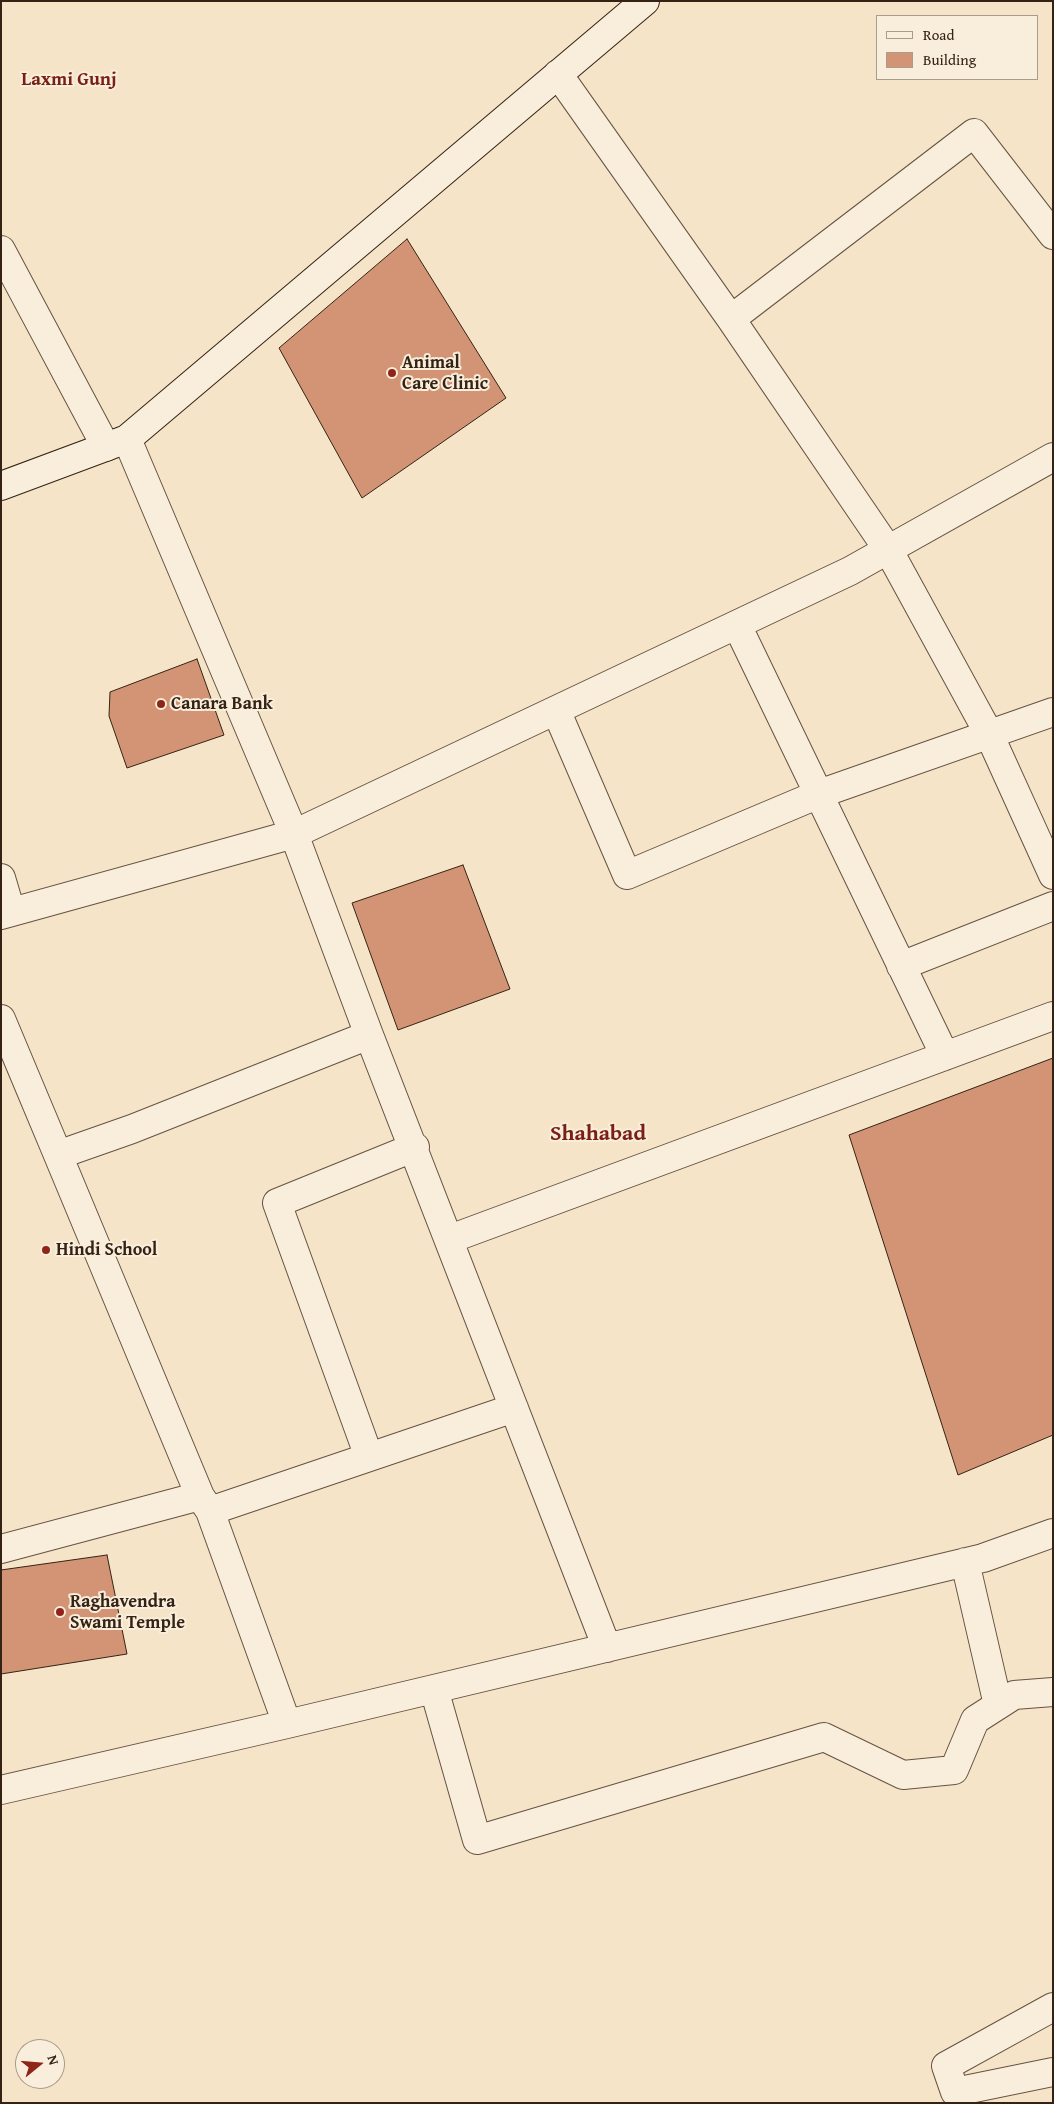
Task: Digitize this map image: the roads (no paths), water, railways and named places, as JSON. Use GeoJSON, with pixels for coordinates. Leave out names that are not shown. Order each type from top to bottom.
{"type":"FeatureCollection","features":[{"type":"Feature","properties":{"kind":"street"},"geometry":{"type":"LineString","coordinates":[[1,486],[116,443],[645,1]]}},
{"type":"Feature","properties":{"kind":"street"},"geometry":{"type":"LineString","coordinates":[[558,74],[731,319],[888,551],[989,734],[1053,875]]}},
{"type":"Feature","properties":{"kind":"street"},"geometry":{"type":"LineString","coordinates":[[731,319],[974,133],[1053,235]]}},
{"type":"Feature","properties":{"kind":"street"},"geometry":{"type":"LineString","coordinates":[[1,250],[116,443],[294,834],[370,1036],[607,1648]]}},
{"type":"Feature","properties":{"kind":"street"},"geometry":{"type":"LineString","coordinates":[[1,878],[6,914],[294,834],[737,625],[888,551],[1053,457]]}},
{"type":"Feature","properties":{"kind":"street"},"geometry":{"type":"LineString","coordinates":[[737,625],[945,1056]]}},
{"type":"Feature","properties":{"kind":"street"},"geometry":{"type":"LineString","coordinates":[[556,710],[627,875],[819,794],[1053,712]]}},
{"type":"Feature","properties":{"kind":"street"},"geometry":{"type":"LineString","coordinates":[[901,966],[1053,906]]}},
{"type":"Feature","properties":{"kind":"street"},"geometry":{"type":"LineString","coordinates":[[450,1239],[1053,1016]]}},
{"type":"Feature","properties":{"kind":"street"},"geometry":{"type":"LineString","coordinates":[[1,1019],[205,1503],[287,1724]]}},
{"type":"Feature","properties":{"kind":"street"},"geometry":{"type":"LineString","coordinates":[[58,1155],[132,1129],[370,1036]]}},
{"type":"Feature","properties":{"kind":"street"},"geometry":{"type":"LineString","coordinates":[[369,1457],[277,1203],[414,1148]]}},
{"type":"Feature","properties":{"kind":"street"},"geometry":{"type":"LineString","coordinates":[[1,1549],[205,1503],[369,1457],[514,1408]]}},
{"type":"Feature","properties":{"kind":"street"},"geometry":{"type":"LineString","coordinates":[[1,1790],[287,1724],[965,1562],[1053,1533]]}},
{"type":"Feature","properties":{"kind":"street"},"geometry":{"type":"LineString","coordinates":[[965,1562],[998,1705]]}},
{"type":"Feature","properties":{"kind":"street"},"geometry":{"type":"LineString","coordinates":[[434,1689],[477,1840],[824,1737],[903,1775],[954,1770],[975,1720],[1014,1695],[1053,1692]]}},
{"type":"Feature","properties":{"kind":"street"},"geometry":{"type":"LineString","coordinates":[[1053,2007],[946,2066],[957,2097],[1053,2072]]}},
{"type":"Feature","properties":{"kind":"place","name":"Animal Care Clinic"},"geometry":{"type":"Point","coordinates":[392,373]}},
{"type":"Feature","properties":{"kind":"place","name":"Canara Bank"},"geometry":{"type":"Point","coordinates":[161,704]}},
{"type":"Feature","properties":{"kind":"place","name":"Hindi School"},"geometry":{"type":"Point","coordinates":[46,1250]}},
{"type":"Feature","properties":{"kind":"place","name":"Raghavendra Swami Temple"},"geometry":{"type":"Point","coordinates":[60,1612]}},
{"type":"Feature","properties":{"kind":"district","name":"Laxmi Gunj"},"geometry":{"type":"Point","coordinates":[69,80]}},
{"type":"Feature","properties":{"kind":"district","name":"Shahabad"},"geometry":{"type":"Point","coordinates":[598,1134]}}]}
